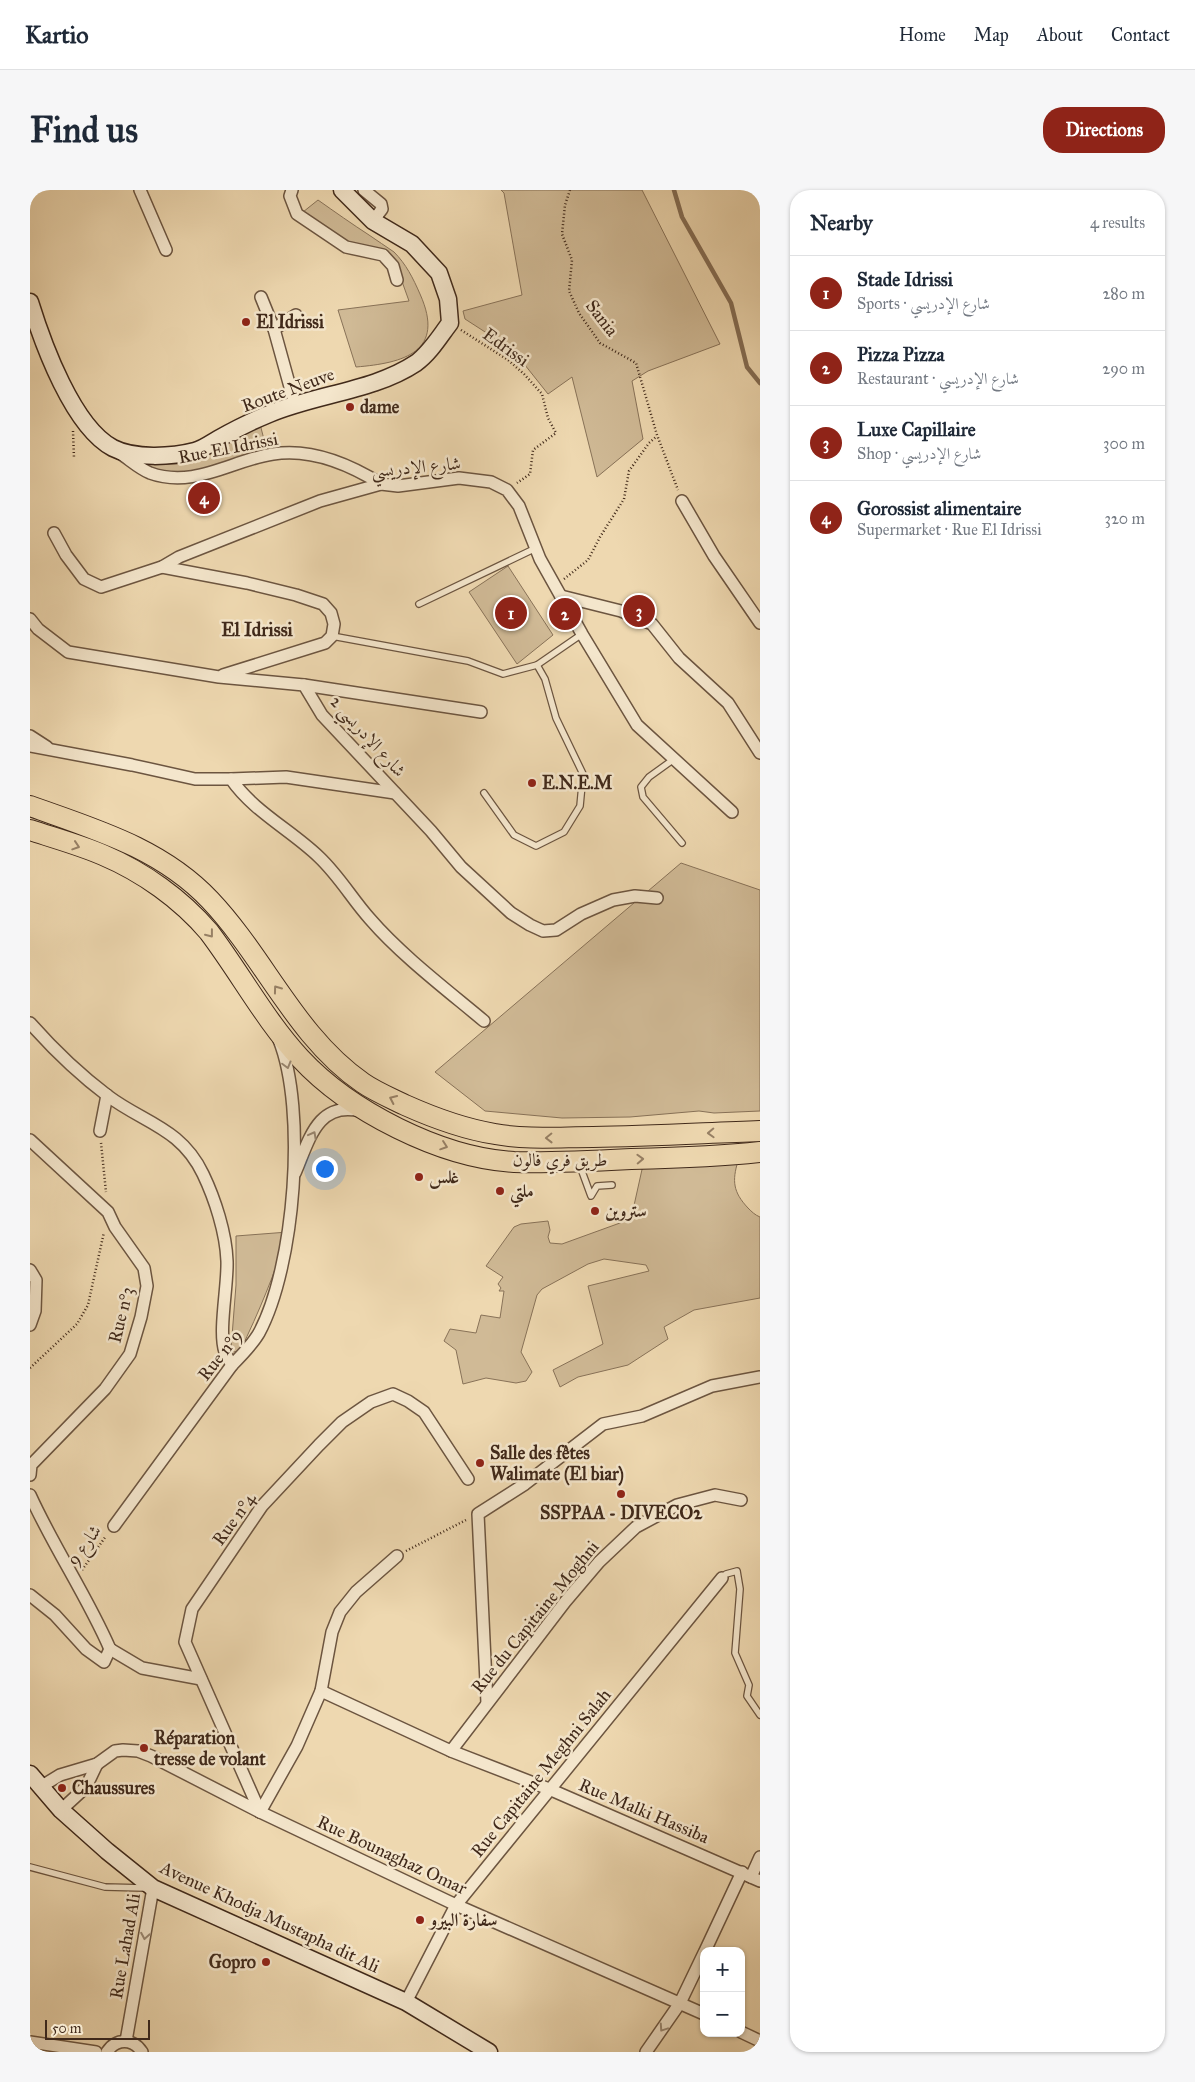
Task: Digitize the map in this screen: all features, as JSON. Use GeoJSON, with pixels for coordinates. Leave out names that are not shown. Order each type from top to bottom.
{"type":"FeatureCollection","features":[{"type":"Feature","properties":{"kind":"highway"},"geometry":{"type":"LineString","coordinates":[[30,806],[134,845],[154,856],[193,884],[210,900],[229,923],[290,1007],[332,1058],[366,1085],[422,1112],[467,1128],[515,1137],[632,1136],[760,1131]]}},
{"type":"Feature","properties":{"kind":"highway","name":"طريق فري فالون"},"geometry":{"type":"LineString","coordinates":[[30,830],[116,861],[142,875],[181,903],[195,916],[213,938],[283,1038],[314,1072],[331,1087],[368,1113],[392,1125],[445,1147],[476,1156],[512,1162],[726,1156],[760,1152]]}},
{"type":"Feature","properties":{"kind":"main road"},"geometry":{"type":"LineString","coordinates":[[342,190],[373,221],[412,244],[440,274],[448,300],[450,323]]}},
{"type":"Feature","properties":{"kind":"main road","name":"Route Neuve"},"geometry":{"type":"LineString","coordinates":[[30,302],[37,325],[80,418],[97,436],[113,448],[145,457],[196,451],[270,413],[392,376],[417,362],[434,346],[450,323]]}},
{"type":"Feature","properties":{"kind":"main road","name":"Avenue Khodja Mustapha dit Ali"},"geometry":{"type":"LineString","coordinates":[[30,1774],[61,1810],[153,1888],[406,2002],[490,2052]]}},
{"type":"Feature","properties":{"kind":"street"},"geometry":{"type":"LineString","coordinates":[[140,190],[166,250]]}},
{"type":"Feature","properties":{"kind":"street"},"geometry":{"type":"LineString","coordinates":[[292,190],[290,196],[297,214],[346,247],[384,256],[393,266],[397,280]]}},
{"type":"Feature","properties":{"kind":"street"},"geometry":{"type":"LineString","coordinates":[[364,190],[381,204],[382,210],[373,221]]}},
{"type":"Feature","properties":{"kind":"street"},"geometry":{"type":"LineString","coordinates":[[261,297],[274,329],[295,405]]}},
{"type":"Feature","properties":{"kind":"street"},"geometry":{"type":"LineString","coordinates":[[274,329],[296,315]]}},
{"type":"Feature","properties":{"kind":"street","name":"Rue El Idrissi"},"geometry":{"type":"LineString","coordinates":[[113,448],[149,472],[170,477],[194,476],[273,454],[310,454],[360,471],[381,484]]}},
{"type":"Feature","properties":{"kind":"street","name":"شارع الإدريسي"},"geometry":{"type":"LineString","coordinates":[[54,533],[66,555],[84,579],[101,587],[162,567],[179,557],[320,501],[381,484],[398,486],[459,478],[491,482],[507,490]]}},
{"type":"Feature","properties":{"kind":"street"},"geometry":{"type":"LineString","coordinates":[[507,490],[519,506],[540,559],[582,634],[637,725],[732,812]]}},
{"type":"Feature","properties":{"kind":"street"},"geometry":{"type":"LineString","coordinates":[[682,501],[714,556],[760,624]]}},
{"type":"Feature","properties":{"kind":"street","name":"شارع الإدريسي"},"geometry":{"type":"LineString","coordinates":[[162,567],[247,583],[324,604],[333,618],[334,630],[332,636]]}},
{"type":"Feature","properties":{"kind":"street"},"geometry":{"type":"LineString","coordinates":[[558,591],[621,611],[652,624],[679,658],[728,703],[760,753]]}},
{"type":"Feature","properties":{"kind":"street"},"geometry":{"type":"LineString","coordinates":[[30,619],[38,629],[68,652],[219,676],[304,685],[481,712]]}},
{"type":"Feature","properties":{"kind":"street"},"geometry":{"type":"LineString","coordinates":[[219,676],[322,644],[332,636]]}},
{"type":"Feature","properties":{"kind":"street","name":"شارع الإدريسي 2"},"geometry":{"type":"LineString","coordinates":[[304,685],[322,715],[461,867],[511,913],[530,925],[543,931],[556,930],[581,914],[613,900],[635,896],[657,898]]}},
{"type":"Feature","properties":{"kind":"street"},"geometry":{"type":"LineString","coordinates":[[30,736],[51,749]]}},
{"type":"Feature","properties":{"kind":"street"},"geometry":{"type":"LineString","coordinates":[[30,746],[195,779],[286,777],[395,793]]}},
{"type":"Feature","properties":{"kind":"street"},"geometry":{"type":"LineString","coordinates":[[230,779],[242,794],[319,856],[344,883],[370,919],[412,959],[484,1021]]}},
{"type":"Feature","properties":{"kind":"street","name":"Rue n°9"},"geometry":{"type":"LineString","coordinates":[[114,1526],[232,1365],[259,1333],[277,1286],[287,1251],[293,1133],[290,1077],[270,1019]]}},
{"type":"Feature","properties":{"kind":"street"},"geometry":{"type":"LineString","coordinates":[[31,1026],[107,1095],[122,1106],[172,1134],[192,1155],[202,1174],[222,1229],[227,1260],[222,1340],[225,1353],[232,1365]]}},
{"type":"Feature","properties":{"kind":"street"},"geometry":{"type":"LineString","coordinates":[[100,1131],[107,1095]]}},
{"type":"Feature","properties":{"kind":"street"},"geometry":{"type":"LineString","coordinates":[[292,1179],[311,1138],[327,1114],[341,1109],[368,1113]]}},
{"type":"Feature","properties":{"kind":"street","name":"Rue n°3"},"geometry":{"type":"LineString","coordinates":[[30,1140],[108,1212],[144,1268],[148,1286],[142,1317],[130,1354],[105,1389],[31,1465],[30,1475]]}},
{"type":"Feature","properties":{"kind":"street"},"geometry":{"type":"LineString","coordinates":[[30,1270],[36,1280],[35,1311],[30,1325]]}},
{"type":"Feature","properties":{"kind":"street"},"geometry":{"type":"LineString","coordinates":[[486,1704],[478,1514],[526,1484],[603,1424],[642,1416],[712,1386],[760,1377]]}},
{"type":"Feature","properties":{"kind":"street","name":"Rue n°4"},"geometry":{"type":"LineString","coordinates":[[260,1812],[185,1642],[192,1609],[262,1506],[342,1422],[371,1402],[393,1394],[424,1412],[468,1479]]}},
{"type":"Feature","properties":{"kind":"street"},"geometry":{"type":"LineString","coordinates":[[30,1495],[46,1529],[101,1627],[110,1649],[142,1668],[201,1679]]}},
{"type":"Feature","properties":{"kind":"street","name":"Rue du Capitaine Moghni"},"geometry":{"type":"LineString","coordinates":[[451,1752],[486,1704],[599,1562],[636,1527],[677,1505],[715,1495],[741,1500]]}},
{"type":"Feature","properties":{"kind":"street"},"geometry":{"type":"LineString","coordinates":[[260,1812],[297,1746],[321,1691],[332,1632],[340,1612],[356,1592],[397,1556]]}},
{"type":"Feature","properties":{"kind":"street","name":"Rue Capitaine Meghni Salah"},"geometry":{"type":"LineString","coordinates":[[406,2002],[456,1905],[722,1578]]}},
{"type":"Feature","properties":{"kind":"street"},"geometry":{"type":"LineString","coordinates":[[30,1595],[54,1615],[86,1649],[104,1662],[110,1649]]}},
{"type":"Feature","properties":{"kind":"street","name":"Rue Malki Hassiba"},"geometry":{"type":"LineString","coordinates":[[321,1691],[451,1752],[549,1789],[751,1877]]}},
{"type":"Feature","properties":{"kind":"street","name":"Rue Bounaghaz Omar"},"geometry":{"type":"LineString","coordinates":[[97,1764],[114,1751],[138,1751],[152,1756],[260,1812],[456,1905],[700,2012]]}},
{"type":"Feature","properties":{"kind":"street"},"geometry":{"type":"LineString","coordinates":[[42,1786],[60,1775],[97,1764]]}},
{"type":"Feature","properties":{"kind":"street"},"geometry":{"type":"LineString","coordinates":[[61,1810],[86,1787],[97,1764]]}},
{"type":"Feature","properties":{"kind":"street"},"geometry":{"type":"LineString","coordinates":[[707,1947],[751,1877],[760,1857]]}},
{"type":"Feature","properties":{"kind":"street","name":"Rue Lahad Ali"},"geometry":{"type":"LineString","coordinates":[[126,2041],[153,1888]]}},
{"type":"Feature","properties":{"kind":"street"},"geometry":{"type":"LineString","coordinates":[[646,2052],[680,2003],[700,1960]]}},
{"type":"Feature","properties":{"kind":"street"},"geometry":{"type":"LineString","coordinates":[[745,2034],[760,2041]]}},
{"type":"Feature","properties":{"kind":"street"},"geometry":{"type":"LineString","coordinates":[[107,2052],[114,2044],[126,2041],[137,2045],[142,2052]]}},
{"type":"Feature","properties":{"kind":"street"},"geometry":{"type":"LineString","coordinates":[[30,2042],[96,2052]]}},
{"type":"Feature","properties":{"kind":"lane"},"geometry":{"type":"LineString","coordinates":[[419,604],[536,548]]}},
{"type":"Feature","properties":{"kind":"lane"},"geometry":{"type":"LineString","coordinates":[[332,636],[468,661],[503,674],[537,664],[582,634]]}},
{"type":"Feature","properties":{"kind":"lane"},"geometry":{"type":"LineString","coordinates":[[484,793],[514,835],[536,846],[564,832],[580,806],[583,774],[556,718],[545,679],[537,664]]}},
{"type":"Feature","properties":{"kind":"lane"},"geometry":{"type":"LineString","coordinates":[[674,759],[649,777],[641,787],[643,797],[682,843]]}},
{"type":"Feature","properties":{"kind":"lane"},"geometry":{"type":"LineString","coordinates":[[578,1161],[591,1196],[597,1186],[612,1185]]}},
{"type":"Feature","properties":{"kind":"lane"},"geometry":{"type":"LineString","coordinates":[[722,1578],[726,1574],[738,1572],[740,1589],[735,1653],[749,1685],[747,1696],[760,1715]]}},
{"type":"Feature","properties":{"kind":"lane"},"geometry":{"type":"LineString","coordinates":[[30,1867],[104,1887],[153,1888]]}},
{"type":"Feature","properties":{"kind":"path","name":"Sania"},"geometry":{"type":"LineString","coordinates":[[570,190],[565,205],[562,234],[572,260],[569,291],[579,313],[600,343],[636,363],[657,435],[682,501]]}},
{"type":"Feature","properties":{"kind":"path","name":"Edrissi"},"geometry":{"type":"LineString","coordinates":[[450,323],[508,360],[524,374],[542,394],[548,418],[556,433],[533,450],[530,474],[507,490]]}},
{"type":"Feature","properties":{"kind":"path"},"geometry":{"type":"LineString","coordinates":[[558,591],[588,560],[624,499],[629,471],[657,435]]}},
{"type":"Feature","properties":{"kind":"path"},"geometry":{"type":"LineString","coordinates":[[30,1368],[77,1324],[88,1305],[108,1212],[100,1131]]}},
{"type":"Feature","properties":{"kind":"path"},"geometry":{"type":"LineString","coordinates":[[397,1556],[478,1514]]}},
{"type":"Feature","properties":{"kind":"path","name":"شارع 9"},"geometry":{"type":"LineString","coordinates":[[75,1579],[114,1526]]}},
{"type":"Feature","properties":{"kind":"shaded area"},"geometry":{"type":"Polygon","coordinates":[[[501,190],[642,190],[720,344],[648,371],[632,381],[643,439],[597,477],[572,377],[548,394],[513,350],[465,319],[463,311],[522,295],[504,193],[501,190]]]}},
{"type":"Feature","properties":{"kind":"shaded area"},"geometry":{"type":"Polygon","coordinates":[[[318,200],[394,252],[406,266],[420,294],[427,314],[428,329],[424,342],[416,351],[390,362],[356,367],[338,310],[409,301],[395,262],[377,249],[346,241],[303,212],[318,200]]]}},
{"type":"Feature","properties":{"kind":"shaded area"},"geometry":{"type":"Polygon","coordinates":[[[260,424],[268,455],[186,477],[144,468],[147,464],[188,458],[260,424]]]}},
{"type":"Feature","properties":{"kind":"shaded area"},"geometry":{"type":"Polygon","coordinates":[[[508,566],[553,635],[517,664],[469,592],[508,566]]]}},
{"type":"Feature","properties":{"kind":"shaded area"},"geometry":{"type":"Polygon","coordinates":[[[681,863],[760,890],[760,1111],[714,1113],[699,1111],[630,1117],[562,1118],[485,1111],[435,1072],[681,863]]]}},
{"type":"Feature","properties":{"kind":"shaded area"},"geometry":{"type":"Polygon","coordinates":[[[738,1161],[735,1186],[739,1197],[748,1208],[760,1217],[760,1298],[694,1310],[664,1327],[668,1339],[628,1365],[578,1377],[560,1387],[553,1370],[603,1344],[588,1286],[649,1271],[646,1265],[604,1259],[588,1264],[542,1289],[537,1295],[521,1352],[532,1372],[526,1381],[516,1383],[486,1378],[463,1384],[456,1350],[444,1341],[450,1329],[476,1333],[481,1315],[500,1318],[504,1291],[499,1291],[501,1288],[498,1284],[503,1277],[486,1266],[514,1227],[521,1224],[548,1221],[550,1243],[562,1244],[631,1219],[643,1165],[738,1161]]]}},
{"type":"Feature","properties":{"kind":"shaded area"},"geometry":{"type":"Polygon","coordinates":[[[288,1232],[272,1277],[247,1336],[240,1351],[233,1352],[231,1349],[236,1285],[236,1236],[288,1232]]]}},
{"type":"Feature","properties":{"kind":"waterway"},"geometry":{"type":"LineString","coordinates":[[674,190],[682,217],[731,303],[747,367],[760,383]]}},
{"type":"Feature","properties":{"kind":"place","name":"El Idrissi"},"geometry":{"type":"Point","coordinates":[246,322]}},
{"type":"Feature","properties":{"kind":"place","name":"dame"},"geometry":{"type":"Point","coordinates":[350,407]}},
{"type":"Feature","properties":{"kind":"place","name":"Gorossist alimentaire"},"geometry":{"type":"Point","coordinates":[204,498]}},
{"type":"Feature","properties":{"kind":"place","name":"Luxe Capillaire"},"geometry":{"type":"Point","coordinates":[639,611]}},
{"type":"Feature","properties":{"kind":"place","name":"Stade Idrissi"},"geometry":{"type":"Point","coordinates":[511,613]}},
{"type":"Feature","properties":{"kind":"place","name":"Pizza Pizza"},"geometry":{"type":"Point","coordinates":[565,614]}},
{"type":"Feature","properties":{"kind":"place","name":"E.N.E.M"},"geometry":{"type":"Point","coordinates":[532,783]}},
{"type":"Feature","properties":{"kind":"place","name":"غلس"},"geometry":{"type":"Point","coordinates":[419,1177]}},
{"type":"Feature","properties":{"kind":"place","name":"ملتي"},"geometry":{"type":"Point","coordinates":[500,1191]}},
{"type":"Feature","properties":{"kind":"place","name":"ستروين"},"geometry":{"type":"Point","coordinates":[595,1211]}},
{"type":"Feature","properties":{"kind":"place","name":"Salle des fêtes Walimate (El biar)"},"geometry":{"type":"Point","coordinates":[480,1463]}},
{"type":"Feature","properties":{"kind":"place","name":"SSPPAA - DIVECO2"},"geometry":{"type":"Point","coordinates":[621,1494]}},
{"type":"Feature","properties":{"kind":"place","name":"Réparation tresse de volant"},"geometry":{"type":"Point","coordinates":[144,1748]}},
{"type":"Feature","properties":{"kind":"place","name":"Chaussures"},"geometry":{"type":"Point","coordinates":[62,1788]}},
{"type":"Feature","properties":{"kind":"place","name":"سفارة البيرو"},"geometry":{"type":"Point","coordinates":[420,1920]}},
{"type":"Feature","properties":{"kind":"place","name":"Gopro"},"geometry":{"type":"Point","coordinates":[266,1962]}},
{"type":"Feature","properties":{"kind":"district","name":"El Idrissi"},"geometry":{"type":"Point","coordinates":[257,629]}}]}
